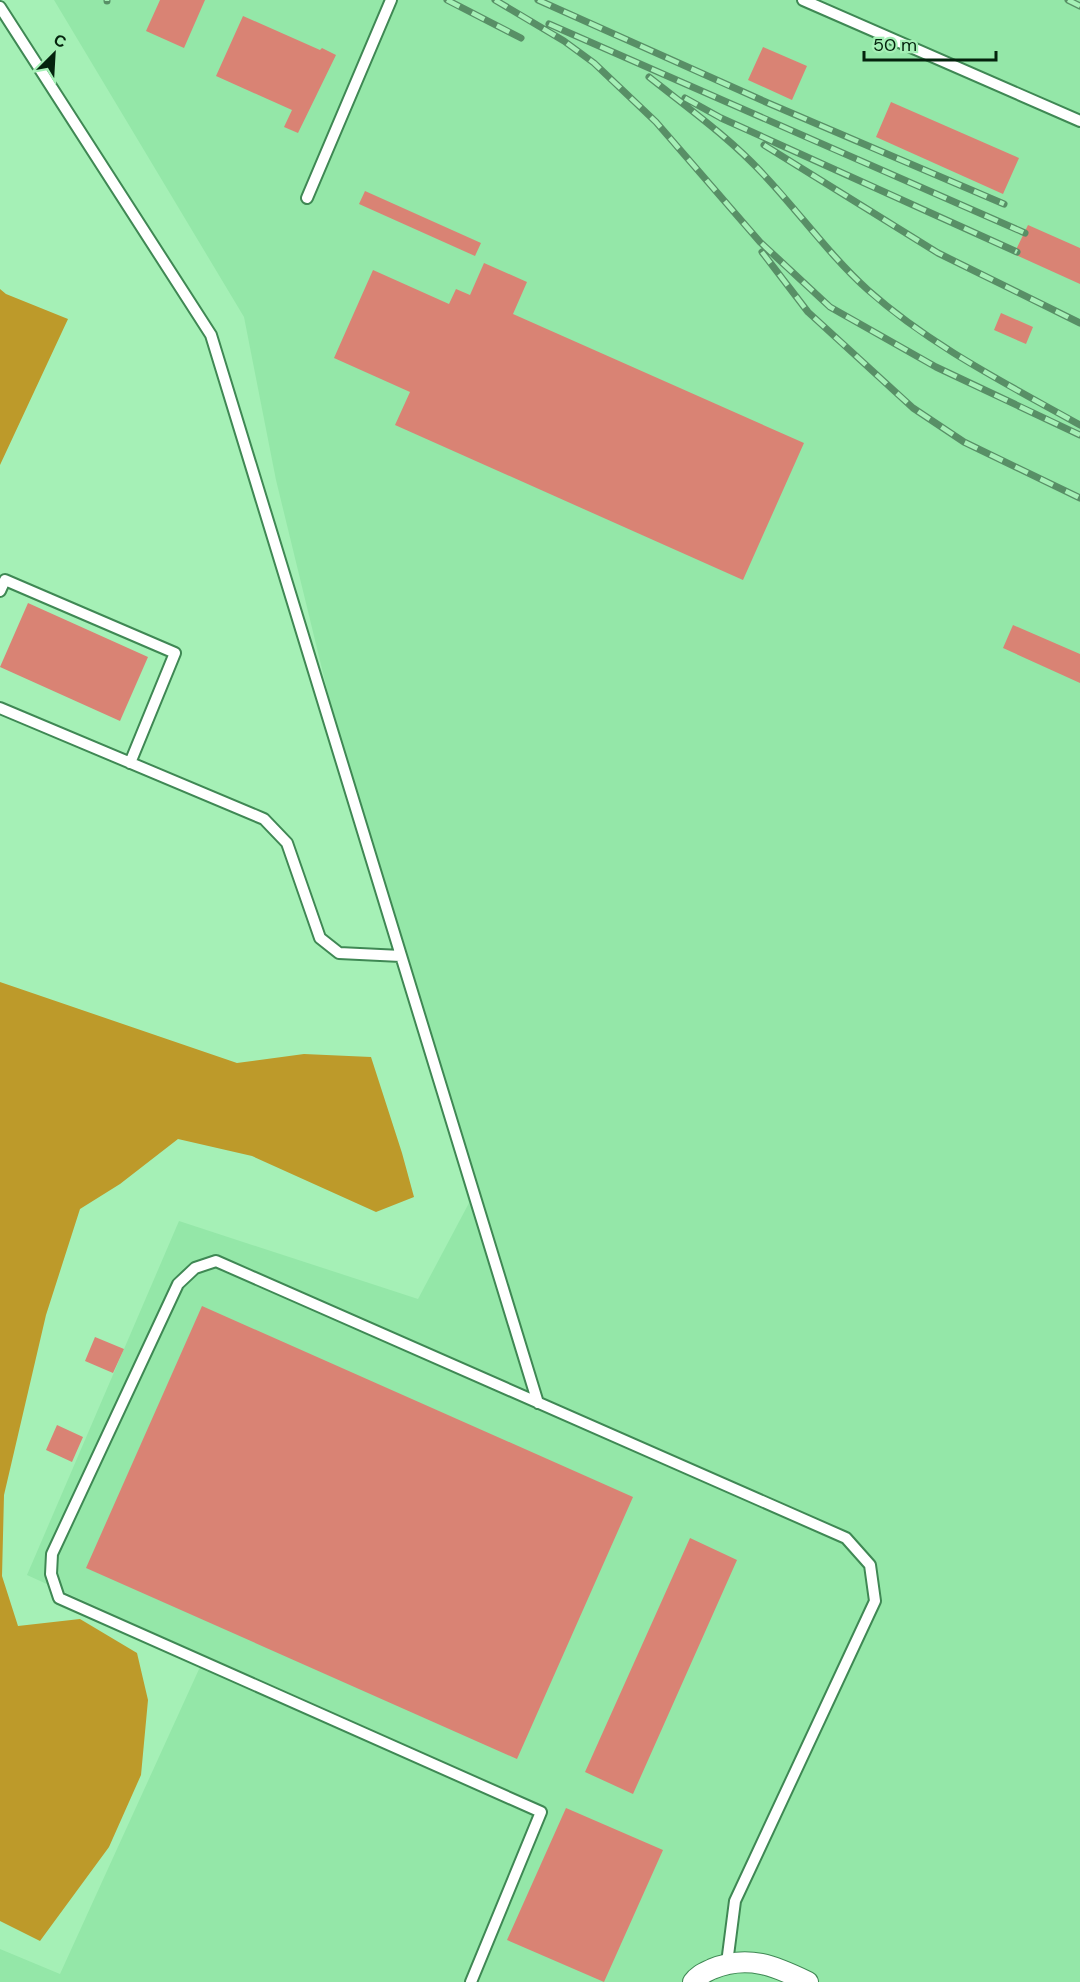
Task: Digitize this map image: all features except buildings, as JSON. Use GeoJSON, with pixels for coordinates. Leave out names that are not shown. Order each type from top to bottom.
{"type":"FeatureCollection","features":[{"type":"Feature","properties":{"kind":"street"},"geometry":{"type":"LineString","coordinates":[[693,1982],[698,1976],[727,1963],[756,1962],[808,1982]]}},
{"type":"Feature","properties":{"kind":"lane"},"geometry":{"type":"LineString","coordinates":[[307,198],[391,0]]}},
{"type":"Feature","properties":{"kind":"lane"},"geometry":{"type":"LineString","coordinates":[[803,0],[1080,121]]}},
{"type":"Feature","properties":{"kind":"lane"},"geometry":{"type":"LineString","coordinates":[[0,7],[211,335],[538,1403]]}},
{"type":"Feature","properties":{"kind":"lane"},"geometry":{"type":"LineString","coordinates":[[0,591],[5,580],[175,653],[130,763]]}},
{"type":"Feature","properties":{"kind":"lane"},"geometry":{"type":"LineString","coordinates":[[0,708],[264,819],[287,843],[320,938],[339,952],[401,956]]}},
{"type":"Feature","properties":{"kind":"lane"},"geometry":{"type":"LineString","coordinates":[[471,1982],[541,1812],[59,1598],[51,1574],[52,1554],[178,1284],[195,1268],[216,1261],[846,1539],[870,1564],[874,1601],[735,1900],[727,1963]]}},
{"type":"Feature","properties":{"kind":"shaded area"},"geometry":{"type":"Polygon","coordinates":[[[54,0],[1080,0],[1080,1982],[0,1982],[0,1949],[60,1974],[205,1656],[27,1575],[179,1221],[418,1299],[469,1203],[352,792],[276,480],[244,317],[54,0]]]}},
{"type":"Feature","properties":{"kind":"shaded area"},"geometry":{"type":"Polygon","coordinates":[[[0,289],[6,294],[68,319],[0,465],[0,289]]]}},
{"type":"Feature","properties":{"kind":"shaded area"},"geometry":{"type":"Polygon","coordinates":[[[0,982],[237,1063],[304,1054],[371,1057],[414,1197],[376,1212],[252,1156],[178,1139],[120,1184],[80,1209],[46,1315],[4,1495],[2,1576],[18,1626],[80,1619],[137,1653],[148,1700],[141,1775],[109,1847],[40,1941],[0,1921],[0,982]]]}},
{"type":"Feature","properties":{"kind":"railway"},"geometry":{"type":"LineString","coordinates":[[447,0],[521,38]]}},
{"type":"Feature","properties":{"kind":"railway"},"geometry":{"type":"LineString","coordinates":[[495,0],[564,41],[594,63],[656,122],[760,242],[830,307],[936,367],[1080,435]]}},
{"type":"Feature","properties":{"kind":"railway"},"geometry":{"type":"LineString","coordinates":[[538,0],[768,103],[1004,204]]}},
{"type":"Feature","properties":{"kind":"railway"},"geometry":{"type":"LineString","coordinates":[[1068,0],[1080,6]]}},
{"type":"Feature","properties":{"kind":"railway"},"geometry":{"type":"LineString","coordinates":[[549,24],[1025,233]]}},
{"type":"Feature","properties":{"kind":"railway"},"geometry":{"type":"LineString","coordinates":[[649,77],[751,161],[841,263],[892,310],[970,363],[1080,425]]}},
{"type":"Feature","properties":{"kind":"railway"},"geometry":{"type":"LineString","coordinates":[[685,98],[721,118],[1017,252]]}},
{"type":"Feature","properties":{"kind":"railway"},"geometry":{"type":"LineString","coordinates":[[764,145],[938,253],[1080,323]]}},
{"type":"Feature","properties":{"kind":"railway"},"geometry":{"type":"LineString","coordinates":[[762,252],[808,312],[913,408],[964,442],[1080,498]]}}]}
